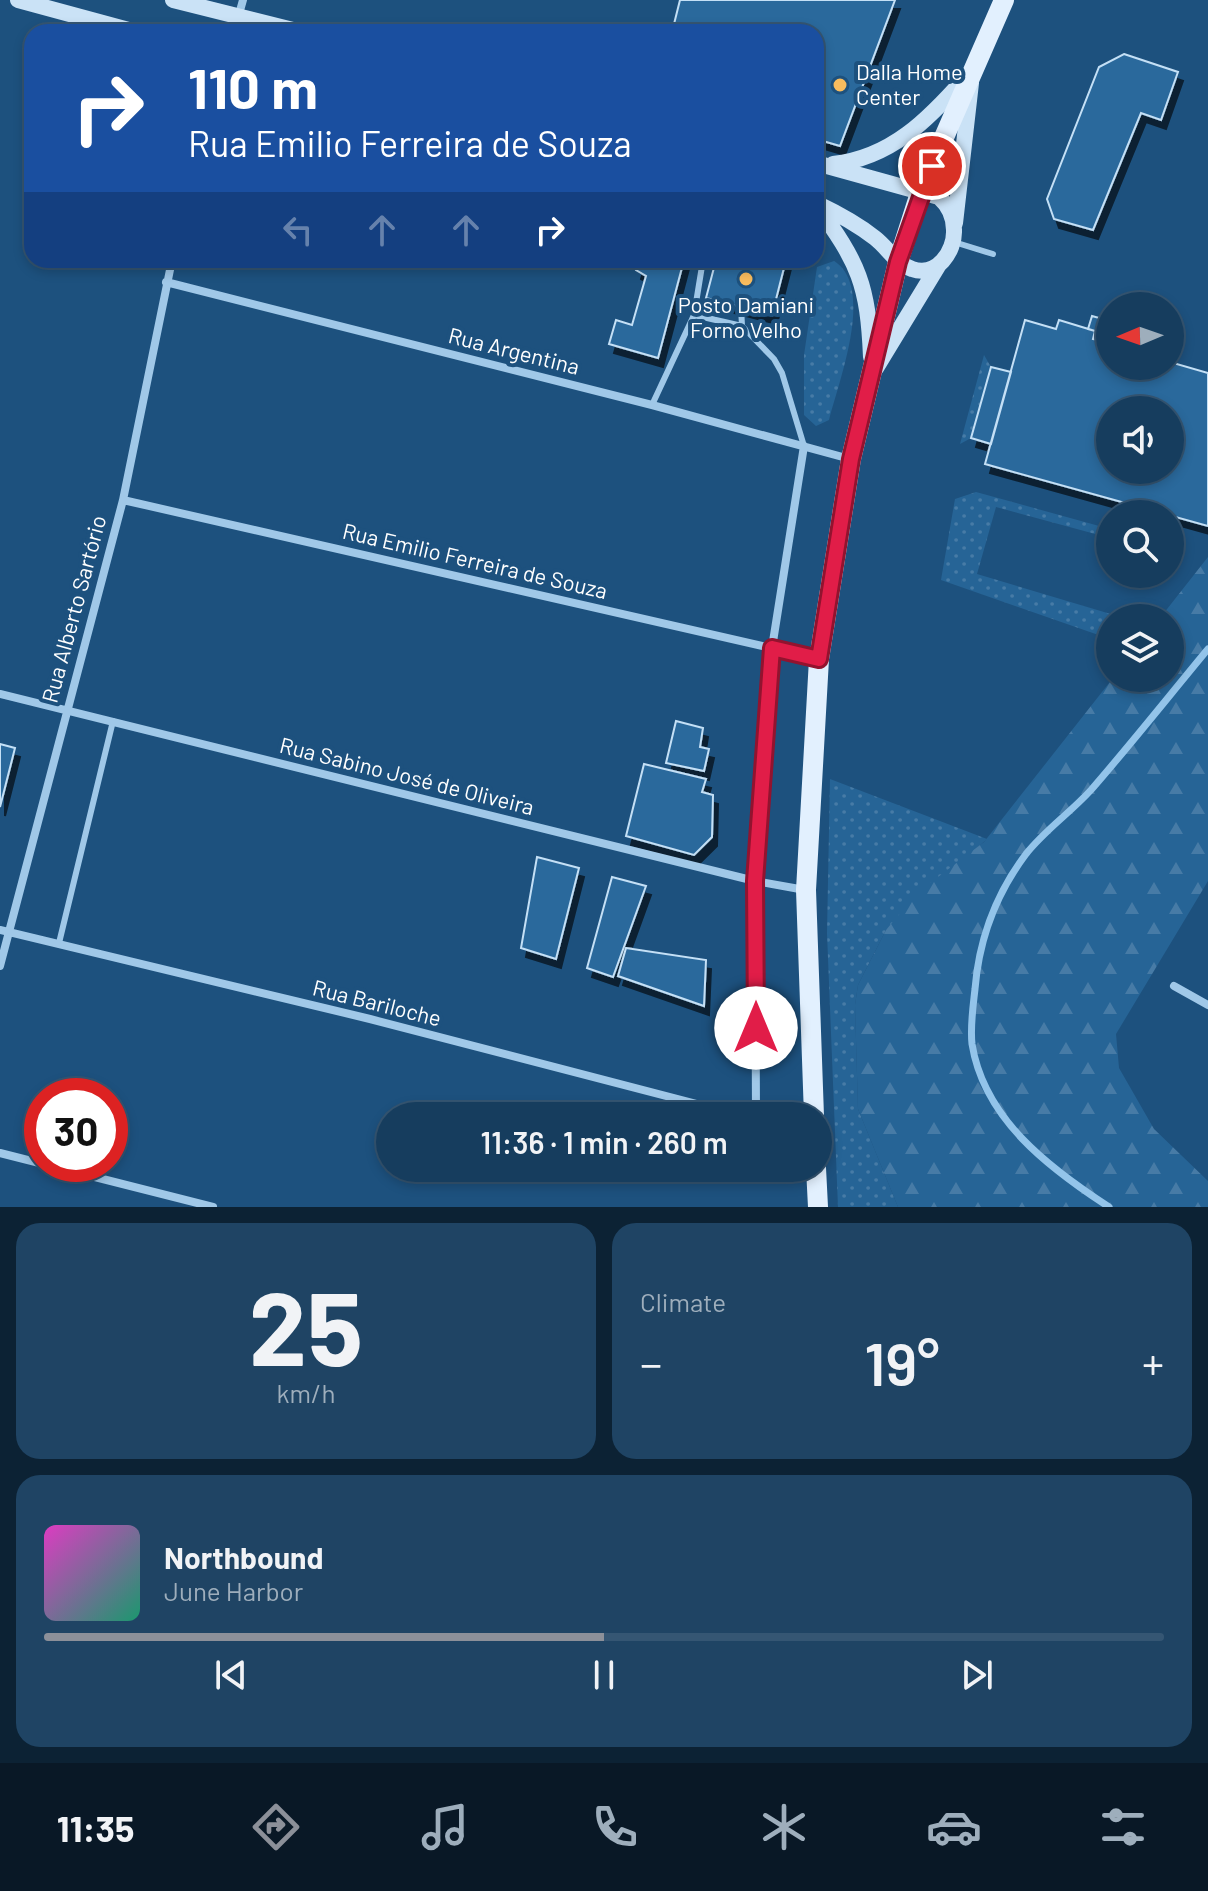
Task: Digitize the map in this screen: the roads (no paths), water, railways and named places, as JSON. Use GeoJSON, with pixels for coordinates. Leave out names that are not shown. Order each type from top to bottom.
{"type":"FeatureCollection","features":[{"type":"Feature","properties":{"kind":"main road"},"geometry":{"type":"LineString","coordinates":[[18,0],[106,24]]}},
{"type":"Feature","properties":{"kind":"main road"},"geometry":{"type":"LineString","coordinates":[[173,0],[270,24]]}},
{"type":"Feature","properties":{"kind":"main road"},"geometry":{"type":"LineString","coordinates":[[814,1102],[806,890],[819,659],[851,459],[898,262],[921,190],[1004,0]]}},
{"type":"Feature","properties":{"kind":"main road"},"geometry":{"type":"LineString","coordinates":[[824,164],[853,162],[912,132],[973,69]]}},
{"type":"Feature","properties":{"kind":"main road"},"geometry":{"type":"LineString","coordinates":[[871,376],[938,266],[947,257],[954,234],[973,69]]}},
{"type":"Feature","properties":{"kind":"main road"},"geometry":{"type":"LineString","coordinates":[[824,165],[921,190],[945,203],[954,234]]}},
{"type":"Feature","properties":{"kind":"main road"},"geometry":{"type":"LineString","coordinates":[[824,208],[857,225],[898,262],[917,271],[938,266]]}},
{"type":"Feature","properties":{"kind":"main road"},"geometry":{"type":"LineString","coordinates":[[824,216],[857,265],[869,321],[871,376]]}},
{"type":"Feature","properties":{"kind":"main road"},"geometry":{"type":"LineString","coordinates":[[817,1182],[818,1207]]}},
{"type":"Feature","properties":{"kind":"street","name":"Rua Alberto Sartório"},"geometry":{"type":"LineString","coordinates":[[0,966],[4,931],[123,500],[170,268]]}},
{"type":"Feature","properties":{"kind":"street","name":"Rua Argentina"},"geometry":{"type":"LineString","coordinates":[[166,282],[652,405],[851,459]]}},
{"type":"Feature","properties":{"kind":"street"},"geometry":{"type":"LineString","coordinates":[[756,1102],[755,881],[772,648],[804,446]]}},
{"type":"Feature","properties":{"kind":"street","name":"Rua Emilio Ferreira de Souza"},"geometry":{"type":"LineString","coordinates":[[123,500],[819,659]]}},
{"type":"Feature","properties":{"kind":"street","name":"Rua Sabino José de Oliveira"},"geometry":{"type":"LineString","coordinates":[[0,694],[755,881],[806,890]]}},
{"type":"Feature","properties":{"kind":"street","name":"Rua Bariloche"},"geometry":{"type":"LineString","coordinates":[[4,931],[688,1102]]}},
{"type":"Feature","properties":{"kind":"street"},"geometry":{"type":"LineString","coordinates":[[1174,986],[1208,1005]]}},
{"type":"Feature","properties":{"kind":"street"},"geometry":{"type":"LineString","coordinates":[[0,1153],[213,1207]]}},
{"type":"Feature","properties":{"kind":"lane"},"geometry":{"type":"LineString","coordinates":[[954,234],[993,254]]}},
{"type":"Feature","properties":{"kind":"lane"},"geometry":{"type":"LineString","coordinates":[[652,405],[694,315],[702,268]]}},
{"type":"Feature","properties":{"kind":"lane"},"geometry":{"type":"LineString","coordinates":[[741,307],[742,326]]}},
{"type":"Feature","properties":{"kind":"lane"},"geometry":{"type":"LineString","coordinates":[[694,315],[742,326],[774,359],[782,373],[804,446]]}},
{"type":"Feature","properties":{"kind":"lane"},"geometry":{"type":"LineString","coordinates":[[59,943],[113,721]]}},
{"type":"Feature","properties":{"kind":"waterway"},"geometry":{"type":"LineString","coordinates":[[1109,1207],[1042,1158],[1022,1139],[990,1096],[979,1071],[971,1030],[980,952],[998,901],[1026,854],[1091,790],[1208,649]]}},
{"type":"Feature","properties":{"kind":"place","name":"Dalla Home Center"},"geometry":{"type":"Point","coordinates":[840,85]}},
{"type":"Feature","properties":{"kind":"place","name":"Posto Damiani Forno Velho"},"geometry":{"type":"Point","coordinates":[746,279]}}]}
